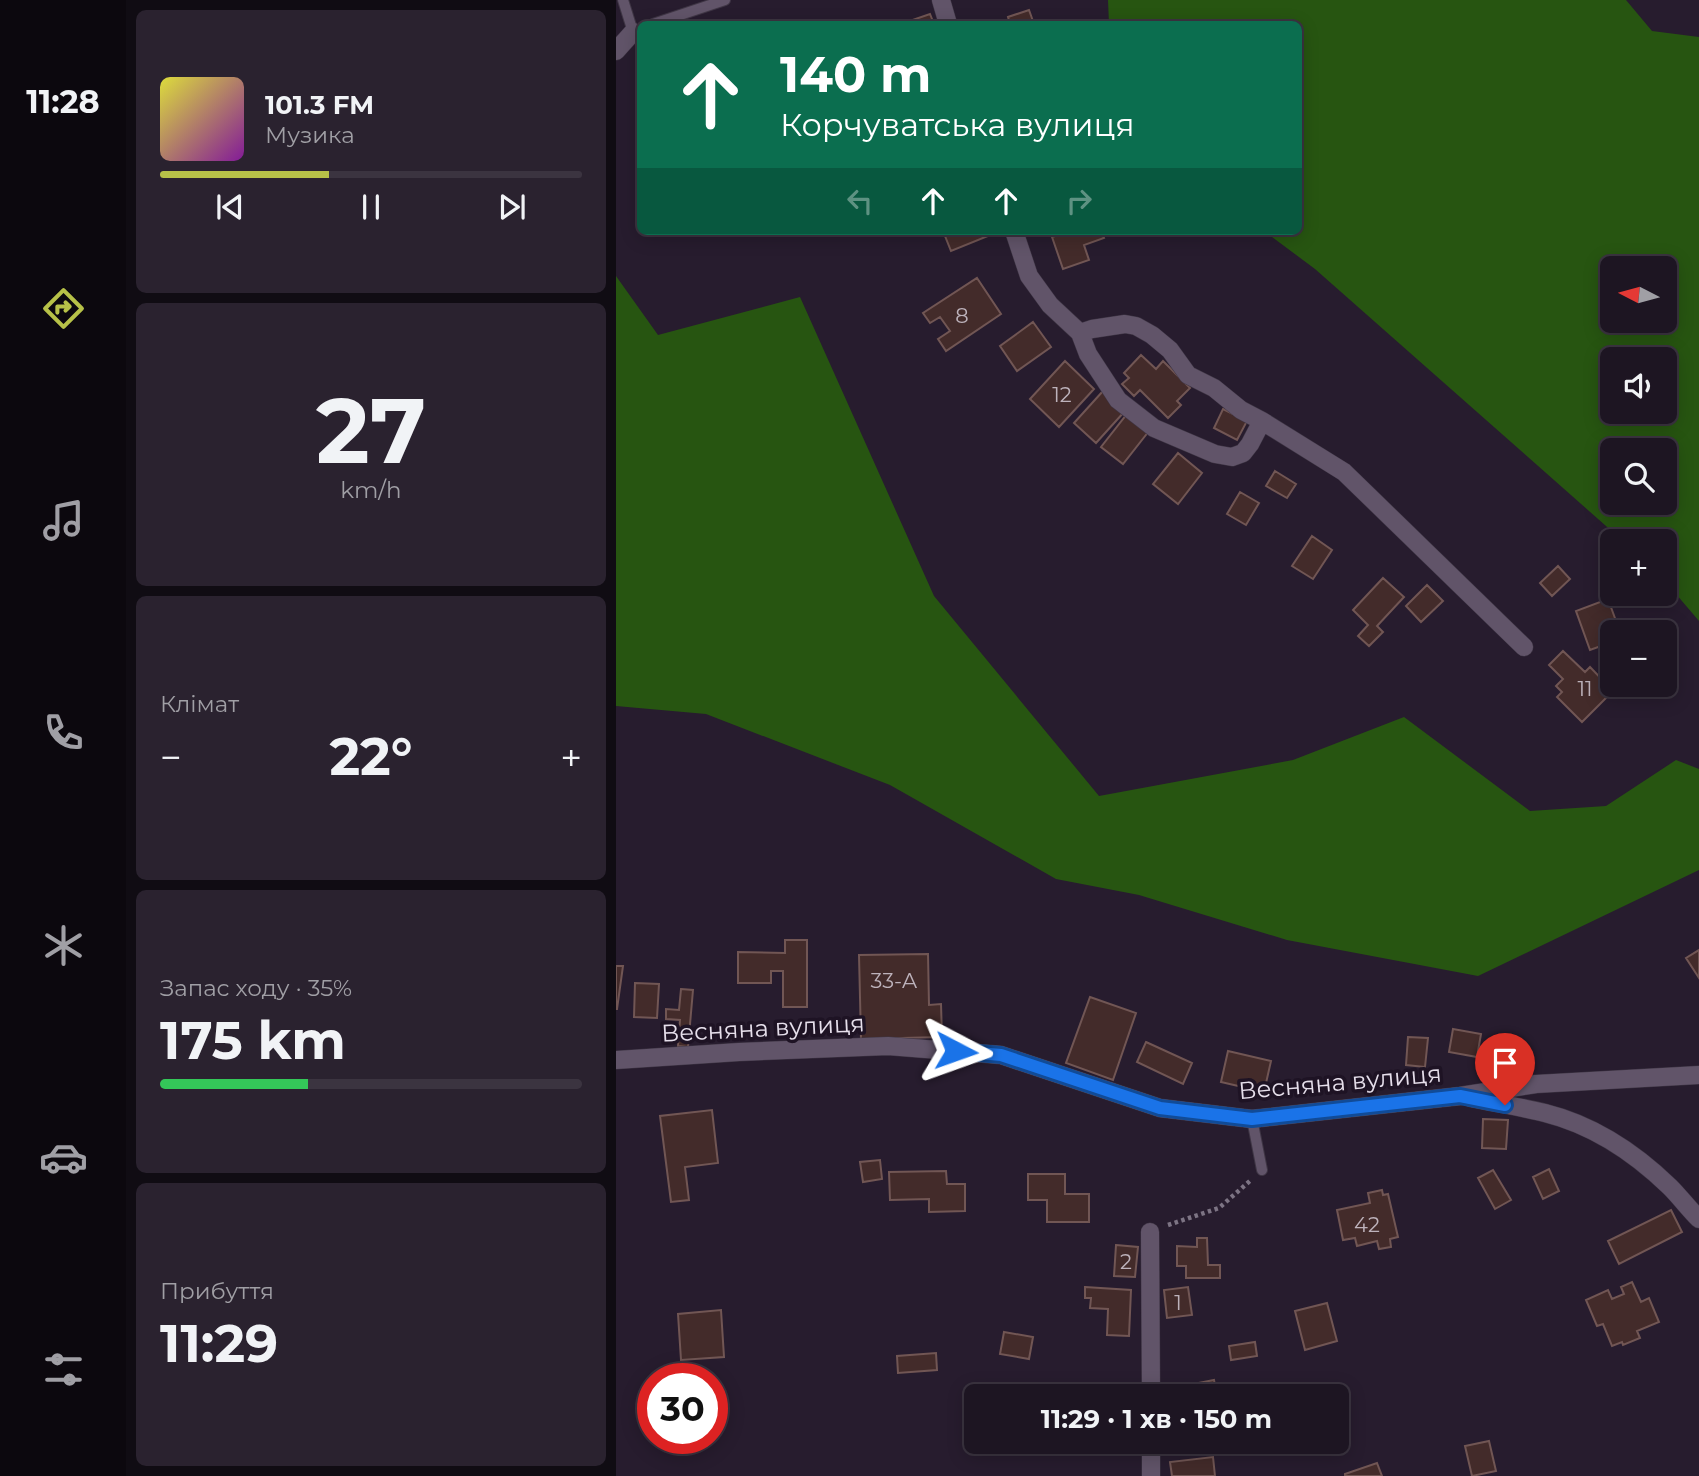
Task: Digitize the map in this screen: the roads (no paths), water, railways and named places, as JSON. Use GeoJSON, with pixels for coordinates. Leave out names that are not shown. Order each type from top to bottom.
{"type":"FeatureCollection","features":[{"type":"Feature","properties":{"kind":"street"},"geometry":{"type":"LineString","coordinates":[[941,0],[947,21]]}},
{"type":"Feature","properties":{"kind":"street"},"geometry":{"type":"LineString","coordinates":[[616,51],[637,30]]}},
{"type":"Feature","properties":{"kind":"street"},"geometry":{"type":"LineString","coordinates":[[1015,235],[1030,276],[1050,305],[1080,333],[1088,354],[1118,401],[1154,428],[1215,454],[1232,457],[1243,453],[1262,421]]}},
{"type":"Feature","properties":{"kind":"street"},"geometry":{"type":"LineString","coordinates":[[1080,333],[1125,324],[1136,326],[1152,335],[1170,350],[1188,375],[1214,388],[1241,410],[1345,472],[1524,646]]}},
{"type":"Feature","properties":{"kind":"street","name":"Весняна вулиця"},"geometry":{"type":"LineString","coordinates":[[616,1060],[888,1046],[1001,1055],[1160,1108],[1252,1119],[1460,1096],[1536,1084],[1699,1075]]}},
{"type":"Feature","properties":{"kind":"street"},"geometry":{"type":"LineString","coordinates":[[1460,1096],[1546,1113],[1609,1139],[1670,1187],[1699,1219]]}},
{"type":"Feature","properties":{"kind":"street"},"geometry":{"type":"LineString","coordinates":[[1150,1232],[1151,1384]]}},
{"type":"Feature","properties":{"kind":"street"},"geometry":{"type":"LineString","coordinates":[[1151,1454],[1151,1476]]}},
{"type":"Feature","properties":{"kind":"lane"},"geometry":{"type":"LineString","coordinates":[[622,0],[637,30]]}},
{"type":"Feature","properties":{"kind":"lane"},"geometry":{"type":"LineString","coordinates":[[662,21],[725,0]]}},
{"type":"Feature","properties":{"kind":"lane"},"geometry":{"type":"LineString","coordinates":[[1252,1119],[1262,1170]]}}]}
